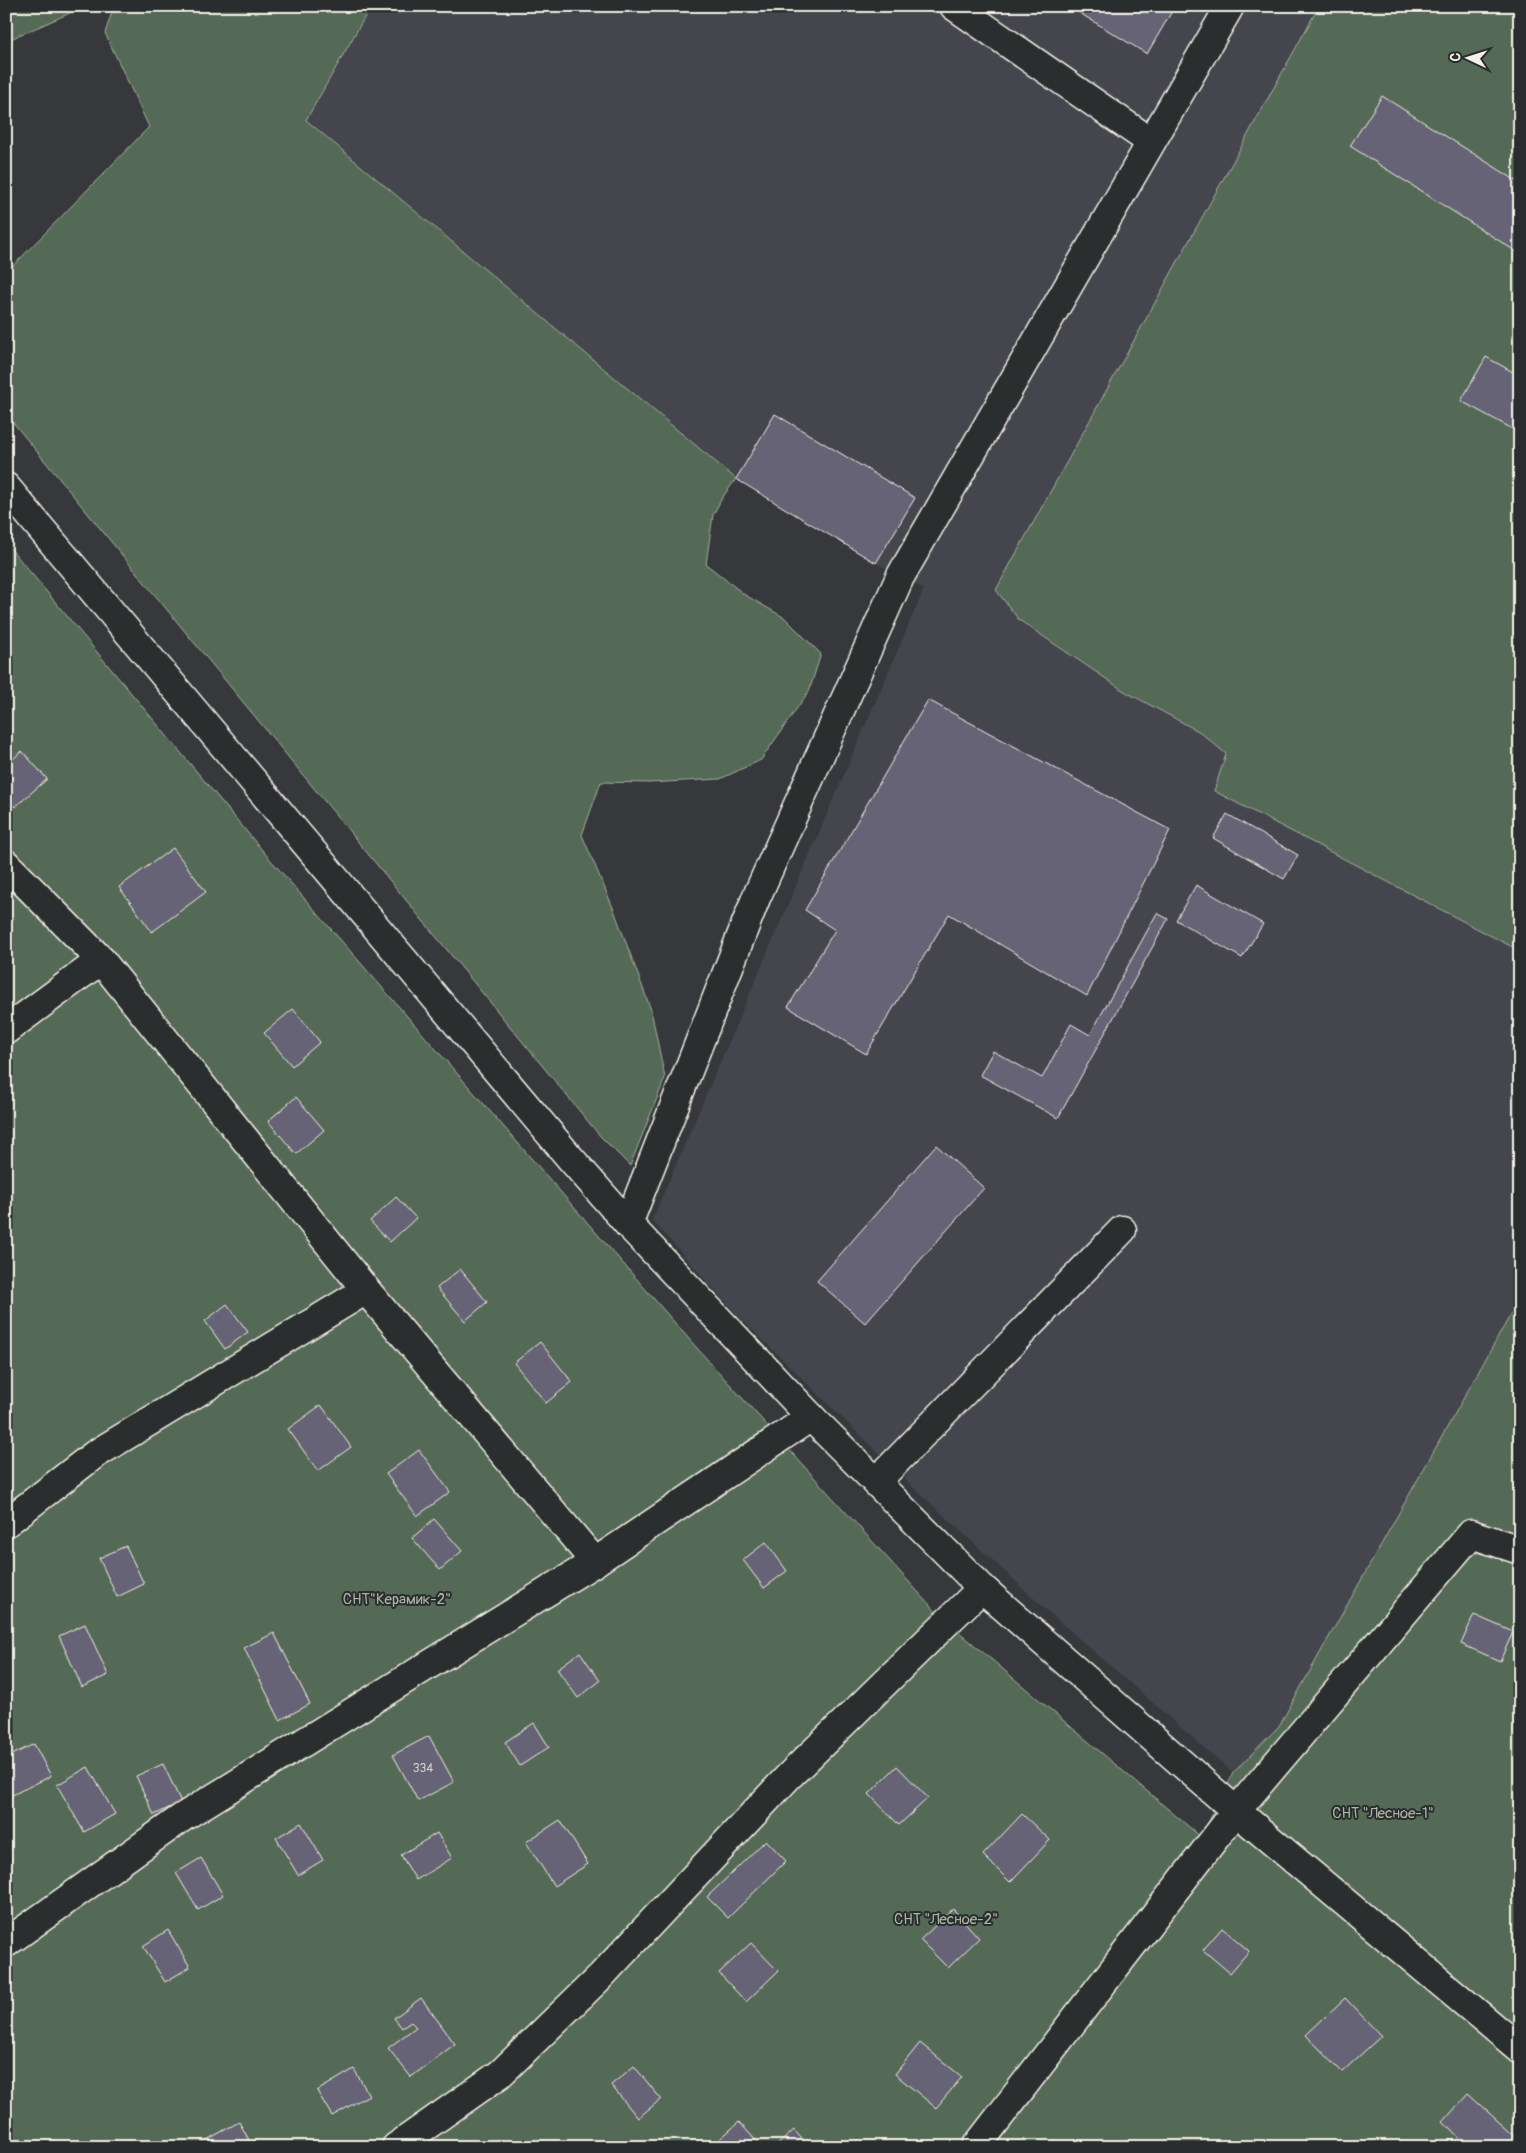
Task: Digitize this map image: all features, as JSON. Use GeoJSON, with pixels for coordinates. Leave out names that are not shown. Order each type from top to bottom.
{"type":"FeatureCollection","features":[{"type":"Feature","properties":{"kind":"street"},"geometry":{"type":"LineString","coordinates":[[954,6],[1151,142]]}},
{"type":"Feature","properties":{"kind":"street"},"geometry":{"type":"LineString","coordinates":[[628,1224],[756,898],[900,577],[1230,6]]}},
{"type":"Feature","properties":{"kind":"street"},"geometry":{"type":"LineString","coordinates":[[6,486],[564,1152],[628,1224],[811,1417],[982,1588],[1236,1811],[1520,2049]]}},
{"type":"Feature","properties":{"kind":"street"},"geometry":{"type":"LineString","coordinates":[[6,864],[101,960],[366,1290],[595,1562]]}},
{"type":"Feature","properties":{"kind":"street"},"geometry":{"type":"LineString","coordinates":[[6,1030],[101,960]]}},
{"type":"Feature","properties":{"kind":"street"},"geometry":{"type":"LineString","coordinates":[[876,1482],[1122,1230]]}},
{"type":"Feature","properties":{"kind":"street"},"geometry":{"type":"LineString","coordinates":[[6,1523],[94,1455],[366,1290]]}},
{"type":"Feature","properties":{"kind":"street"},"geometry":{"type":"LineString","coordinates":[[6,1943],[183,1817],[595,1562],[811,1417]]}},
{"type":"Feature","properties":{"kind":"street"},"geometry":{"type":"LineString","coordinates":[[976,2147],[1236,1811],[1471,1534],[1520,1550]]}},
{"type":"Feature","properties":{"kind":"street"},"geometry":{"type":"LineString","coordinates":[[396,2147],[506,2067],[602,1976],[788,1777],[982,1588]]}},
{"type":"Feature","properties":{"kind":"shaded area"},"geometry":{"type":"Polygon","coordinates":[[[371,6],[1520,6],[1520,1298],[1279,1726],[1233,1773],[1053,1616],[915,1489],[734,1312],[652,1220],[924,589],[876,563],[736,479],[306,120],[371,6]]]}},
{"type":"Feature","properties":{"kind":"green space"},"geometry":{"type":"Polygon","coordinates":[[[6,6],[86,6],[6,41],[6,6]]]}},
{"type":"Feature","properties":{"kind":"green space"},"geometry":{"type":"Polygon","coordinates":[[[114,6],[371,6],[306,120],[736,479],[722,498],[713,515],[706,564],[745,595],[785,618],[821,654],[809,691],[761,760],[720,779],[649,783],[601,782],[582,835],[614,910],[651,1010],[665,1078],[630,1166],[600,1136],[6,414],[6,273],[149,127],[105,33],[114,6]]]}},
{"type":"Feature","properties":{"kind":"green space"},"geometry":{"type":"Polygon","coordinates":[[[1319,6],[1520,6],[1520,951],[1214,791],[1226,754],[1200,732],[1124,691],[1019,620],[996,590],[1319,6]]]}},
{"type":"Feature","properties":{"kind":"green space","name":"СНТ\"Керамик-2\""},"geometry":{"type":"Polygon","coordinates":[[[6,543],[262,850],[696,1347],[939,1615],[1201,1837],[1233,1773],[1279,1726],[1520,1298],[1520,2147],[6,2147],[6,543]]]}},
{"type":"Feature","properties":{"kind":"building"},"geometry":{"type":"Polygon","coordinates":[[[1068,6],[1175,6],[1147,54],[1068,6]]]}},
{"type":"Feature","properties":{"kind":"building"},"geometry":{"type":"Polygon","coordinates":[[[1382,96],[1520,183],[1520,254],[1350,146],[1382,96]]]}},
{"type":"Feature","properties":{"kind":"building"},"geometry":{"type":"Polygon","coordinates":[[[1486,357],[1520,376],[1520,433],[1461,401],[1486,357]]]}},
{"type":"Feature","properties":{"kind":"building"},"geometry":{"type":"Polygon","coordinates":[[[775,414],[915,498],[876,563],[736,479],[775,414]]]}},
{"type":"Feature","properties":{"kind":"building"},"geometry":{"type":"Polygon","coordinates":[[[928,700],[1170,830],[1087,996],[949,914],[866,1054],[788,1007],[835,930],[805,910],[928,700]]]}},
{"type":"Feature","properties":{"kind":"building"},"geometry":{"type":"Polygon","coordinates":[[[22,751],[47,779],[15,807],[6,797],[6,765],[22,751]]]}},
{"type":"Feature","properties":{"kind":"building"},"geometry":{"type":"Polygon","coordinates":[[[1227,814],[1298,855],[1284,879],[1213,838],[1227,814]]]}},
{"type":"Feature","properties":{"kind":"building"},"geometry":{"type":"Polygon","coordinates":[[[173,848],[206,892],[152,932],[119,887],[173,848]]]}},
{"type":"Feature","properties":{"kind":"building"},"geometry":{"type":"Polygon","coordinates":[[[1196,885],[1263,924],[1242,958],[1176,920],[1196,885]]]}},
{"type":"Feature","properties":{"kind":"building"},"geometry":{"type":"Polygon","coordinates":[[[1157,913],[1168,919],[1058,1118],[980,1075],[993,1051],[1042,1078],[1071,1024],[1090,1035],[1157,913]]]}},
{"type":"Feature","properties":{"kind":"building"},"geometry":{"type":"Polygon","coordinates":[[[293,1009],[320,1042],[292,1066],[264,1033],[293,1009]]]}},
{"type":"Feature","properties":{"kind":"building"},"geometry":{"type":"Polygon","coordinates":[[[296,1097],[324,1130],[296,1154],[268,1121],[296,1097]]]}},
{"type":"Feature","properties":{"kind":"building"},"geometry":{"type":"Polygon","coordinates":[[[936,1145],[984,1188],[865,1323],[817,1281],[936,1145]]]}},
{"type":"Feature","properties":{"kind":"building"},"geometry":{"type":"Polygon","coordinates":[[[396,1197],[416,1218],[390,1242],[370,1221],[396,1197]]]}},
{"type":"Feature","properties":{"kind":"building"},"geometry":{"type":"Polygon","coordinates":[[[460,1269],[487,1302],[465,1321],[437,1288],[460,1269]]]}},
{"type":"Feature","properties":{"kind":"building"},"geometry":{"type":"Polygon","coordinates":[[[227,1304],[248,1332],[225,1349],[205,1321],[227,1304]]]}},
{"type":"Feature","properties":{"kind":"building"},"geometry":{"type":"Polygon","coordinates":[[[540,1342],[572,1382],[546,1403],[514,1363],[540,1342]]]}},
{"type":"Feature","properties":{"kind":"building"},"geometry":{"type":"Polygon","coordinates":[[[321,1405],[351,1447],[318,1471],[288,1429],[321,1405]]]}},
{"type":"Feature","properties":{"kind":"building"},"geometry":{"type":"Polygon","coordinates":[[[419,1450],[450,1492],[417,1516],[386,1474],[419,1450]]]}},
{"type":"Feature","properties":{"kind":"building"},"geometry":{"type":"Polygon","coordinates":[[[434,1519],[462,1551],[440,1570],[412,1538],[434,1519]]]}},
{"type":"Feature","properties":{"kind":"building"},"geometry":{"type":"Polygon","coordinates":[[[766,1542],[787,1571],[764,1588],[743,1560],[766,1542]]]}},
{"type":"Feature","properties":{"kind":"building"},"geometry":{"type":"Polygon","coordinates":[[[126,1546],[144,1584],[117,1597],[99,1558],[126,1546]]]}},
{"type":"Feature","properties":{"kind":"building"},"geometry":{"type":"Polygon","coordinates":[[[1474,1615],[1513,1632],[1500,1661],[1461,1644],[1474,1615]]]}},
{"type":"Feature","properties":{"kind":"building"},"geometry":{"type":"Polygon","coordinates":[[[85,1624],[108,1675],[82,1687],[59,1636],[85,1624]]]}},
{"type":"Feature","properties":{"kind":"building"},"geometry":{"type":"Polygon","coordinates":[[[274,1633],[310,1704],[280,1720],[244,1648],[274,1633]]]}},
{"type":"Feature","properties":{"kind":"building"},"geometry":{"type":"Polygon","coordinates":[[[580,1652],[600,1681],[578,1698],[557,1669],[580,1652]]]}},
{"type":"Feature","properties":{"kind":"building"},"geometry":{"type":"Polygon","coordinates":[[[534,1723],[549,1747],[520,1766],[505,1742],[534,1723]]]}},
{"type":"Feature","properties":{"kind":"building"},"geometry":{"type":"Polygon","coordinates":[[[429,1736],[454,1782],[418,1801],[393,1755],[429,1736]]]}},
{"type":"Feature","properties":{"kind":"building"},"geometry":{"type":"Polygon","coordinates":[[[34,1744],[51,1776],[6,1798],[6,1758],[34,1744]]]}},
{"type":"Feature","properties":{"kind":"building"},"geometry":{"type":"Polygon","coordinates":[[[163,1764],[181,1802],[154,1815],[136,1776],[163,1764]]]}},
{"type":"Feature","properties":{"kind":"building"},"geometry":{"type":"Polygon","coordinates":[[[897,1766],[928,1798],[899,1825],[869,1794],[897,1766]]]}},
{"type":"Feature","properties":{"kind":"building"},"geometry":{"type":"Polygon","coordinates":[[[88,1767],[115,1814],[84,1832],[57,1785],[88,1767]]]}},
{"type":"Feature","properties":{"kind":"building"},"geometry":{"type":"Polygon","coordinates":[[[1022,1814],[1050,1840],[1010,1882],[983,1855],[1022,1814]]]}},
{"type":"Feature","properties":{"kind":"building"},"geometry":{"type":"Polygon","coordinates":[[[560,1820],[588,1864],[554,1886],[526,1842],[560,1820]]]}},
{"type":"Feature","properties":{"kind":"building"},"geometry":{"type":"Polygon","coordinates":[[[301,1823],[323,1860],[298,1875],[276,1838],[301,1823]]]}},
{"type":"Feature","properties":{"kind":"building"},"geometry":{"type":"Polygon","coordinates":[[[437,1833],[452,1858],[416,1880],[401,1855],[437,1833]]]}},
{"type":"Feature","properties":{"kind":"building"},"geometry":{"type":"Polygon","coordinates":[[[766,1840],[786,1861],[728,1918],[707,1897],[766,1840]]]}},
{"type":"Feature","properties":{"kind":"building"},"geometry":{"type":"Polygon","coordinates":[[[201,1858],[223,1895],[198,1910],[176,1873],[201,1858]]]}},
{"type":"Feature","properties":{"kind":"building"},"geometry":{"type":"Polygon","coordinates":[[[953,1909],[979,1938],[948,1968],[920,1940],[953,1909]]]}},
{"type":"Feature","properties":{"kind":"building"},"geometry":{"type":"Polygon","coordinates":[[[1222,1928],[1249,1951],[1230,1973],[1203,1950],[1222,1928]]]}},
{"type":"Feature","properties":{"kind":"building"},"geometry":{"type":"Polygon","coordinates":[[[168,1930],[190,1967],[165,1982],[143,1946],[168,1930]]]}},
{"type":"Feature","properties":{"kind":"building"},"geometry":{"type":"Polygon","coordinates":[[[751,1943],[778,1971],[746,2002],[719,1973],[751,1943]]]}},
{"type":"Feature","properties":{"kind":"building"},"geometry":{"type":"Polygon","coordinates":[[[421,1998],[455,2044],[411,2077],[388,2048],[416,2027],[411,2022],[402,2028],[394,2018],[421,1998]]]}},
{"type":"Feature","properties":{"kind":"building"},"geometry":{"type":"Polygon","coordinates":[[[1345,1998],[1381,2036],[1342,2072],[1306,2035],[1345,1998]]]}},
{"type":"Feature","properties":{"kind":"building"},"geometry":{"type":"Polygon","coordinates":[[[920,2043],[962,2077],[936,2108],[895,2074],[920,2043]]]}},
{"type":"Feature","properties":{"kind":"building"},"geometry":{"type":"Polygon","coordinates":[[[634,2066],[661,2099],[638,2118],[611,2085],[634,2066]]]}},
{"type":"Feature","properties":{"kind":"building"},"geometry":{"type":"Polygon","coordinates":[[[354,2069],[369,2095],[332,2116],[317,2091],[354,2069]]]}},
{"type":"Feature","properties":{"kind":"building"},"geometry":{"type":"Polygon","coordinates":[[[1468,2094],[1520,2141],[1516,2147],[1467,2147],[1443,2122],[1468,2094]]]}},
{"type":"Feature","properties":{"kind":"building"},"geometry":{"type":"Polygon","coordinates":[[[239,2122],[253,2147],[194,2147],[239,2122]]]}},
{"type":"Feature","properties":{"kind":"building"},"geometry":{"type":"Polygon","coordinates":[[[739,2122],[759,2144],[755,2147],[711,2147],[739,2122]]]}},
{"type":"Feature","properties":{"kind":"building"},"geometry":{"type":"Polygon","coordinates":[[[794,2130],[809,2147],[775,2147],[794,2130]]]}},
{"type":"Feature","properties":{"kind":"park label","name":"СНТ \"Лесное-1\""},"geometry":{"type":"Point","coordinates":[1383,1813]}},
{"type":"Feature","properties":{"kind":"park label","name":"СНТ \"Лесное-2\""},"geometry":{"type":"Point","coordinates":[946,1919]}}]}
